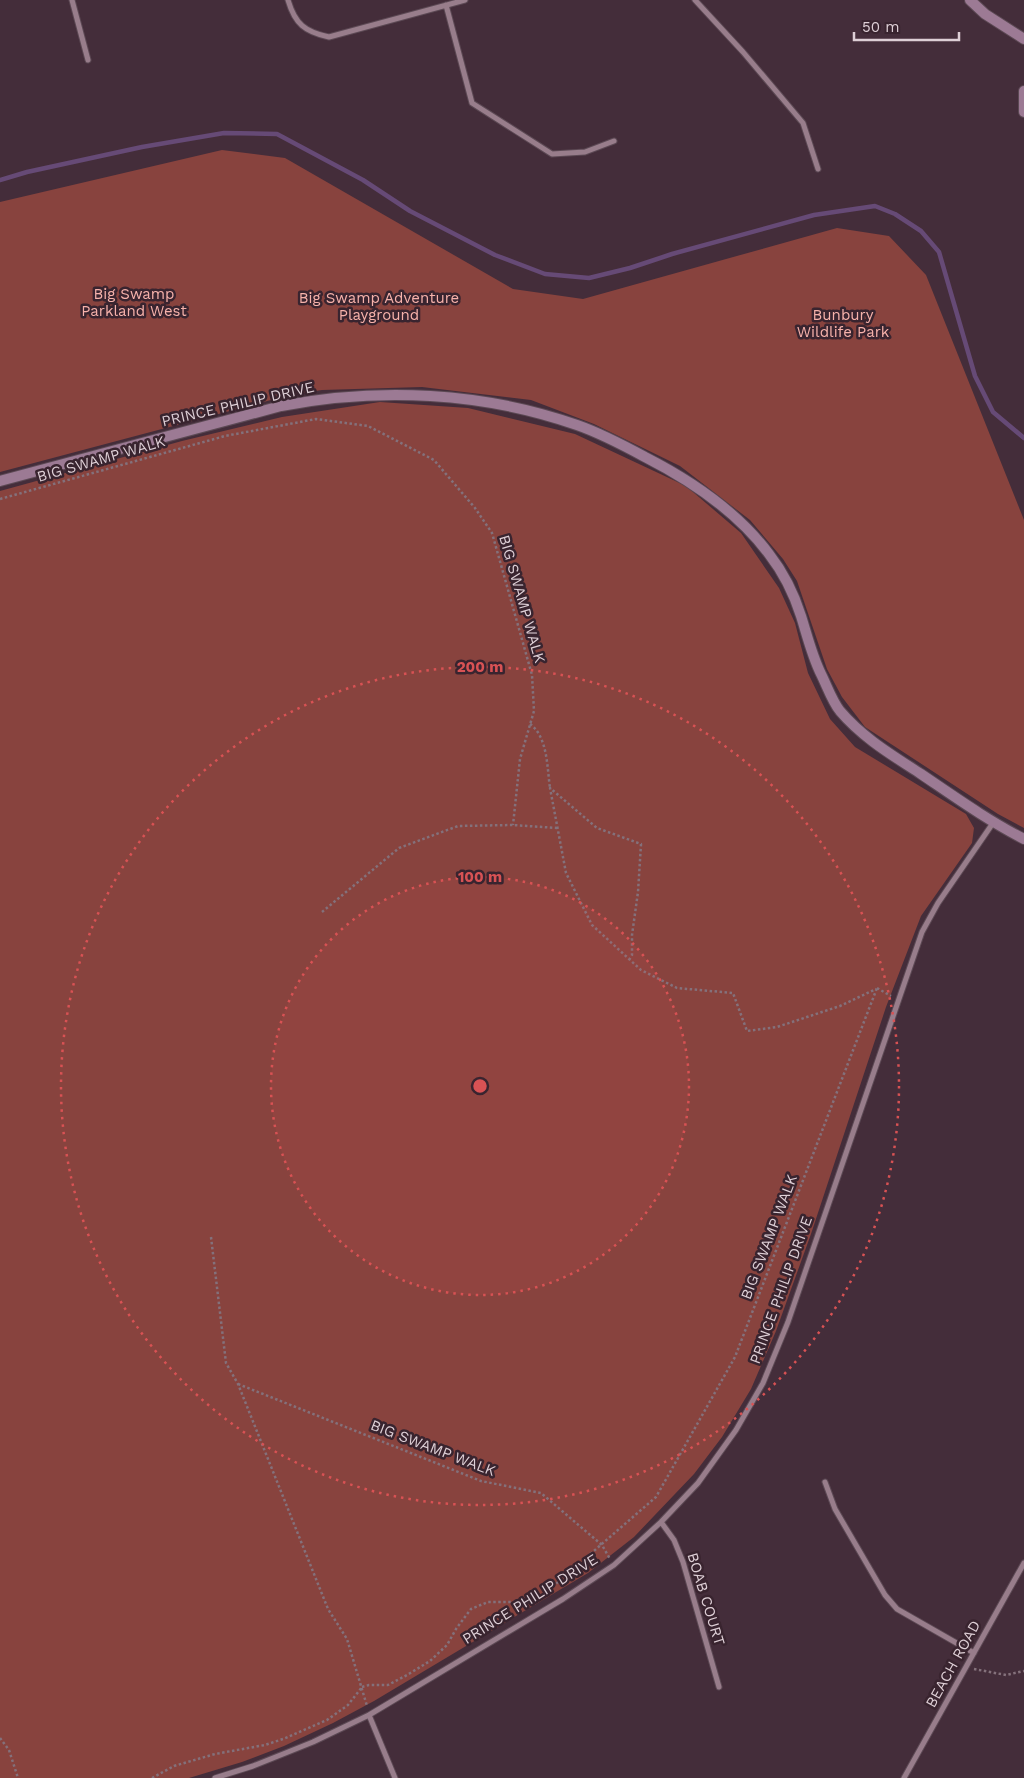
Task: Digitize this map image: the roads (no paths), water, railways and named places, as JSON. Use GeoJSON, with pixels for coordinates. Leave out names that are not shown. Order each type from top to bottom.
{"type":"FeatureCollection","features":[{"type":"Feature","properties":{"kind":"street"},"geometry":{"type":"LineString","coordinates":[[72,0],[88,60]]}},
{"type":"Feature","properties":{"kind":"street"},"geometry":{"type":"LineString","coordinates":[[288,0],[292,14],[299,23],[317,35],[329,37],[465,0]]}},
{"type":"Feature","properties":{"kind":"street"},"geometry":{"type":"LineString","coordinates":[[695,0],[743,52],[803,123],[818,170]]}},
{"type":"Feature","properties":{"kind":"street"},"geometry":{"type":"LineString","coordinates":[[970,0],[985,14],[1024,39]]}},
{"type":"Feature","properties":{"kind":"street"},"geometry":{"type":"LineString","coordinates":[[446,5],[472,102],[552,154],[585,152],[614,141]]}},
{"type":"Feature","properties":{"kind":"street"},"geometry":{"type":"LineString","coordinates":[[1024,91],[1024,112]]}},
{"type":"Feature","properties":{"kind":"street","name":"PRINCE PHILIP DRIVE"},"geometry":{"type":"LineString","coordinates":[[0,481],[263,411],[319,399],[368,395],[410,395],[464,399],[523,410],[578,425],[669,468],[703,490],[731,513],[754,535],[788,584],[819,670],[839,709],[864,736],[993,823],[1024,839]]}},
{"type":"Feature","properties":{"kind":"street","name":"PRINCE PHILIP DRIVE"},"geometry":{"type":"LineString","coordinates":[[215,1778],[253,1766],[313,1742],[369,1714],[563,1599],[614,1564],[661,1522],[698,1483],[736,1430],[763,1383],[788,1322],[922,932],[938,903],[993,823]]}},
{"type":"Feature","properties":{"kind":"street"},"geometry":{"type":"LineString","coordinates":[[825,1482],[835,1509],[884,1595],[897,1609],[974,1653]]}},
{"type":"Feature","properties":{"kind":"street","name":"BOAB COURT"},"geometry":{"type":"LineString","coordinates":[[661,1522],[674,1540],[683,1562],[719,1687]]}},
{"type":"Feature","properties":{"kind":"street","name":"BEACH ROAD"},"geometry":{"type":"LineString","coordinates":[[904,1778],[1024,1563]]}},
{"type":"Feature","properties":{"kind":"street"},"geometry":{"type":"LineString","coordinates":[[369,1714],[395,1778]]}},
{"type":"Feature","properties":{"kind":"waterway"},"geometry":{"type":"LineString","coordinates":[[0,180],[27,172],[142,147],[224,133],[277,134],[363,180],[410,211],[495,255],[545,274],[589,278],[814,215],[875,206],[895,214],[921,231],[939,252],[975,376],[993,412],[1024,438]]}},
{"type":"Feature","properties":{"kind":"park label","name":"Big Swamp Parkland West"},"geometry":{"type":"Point","coordinates":[134,302]}},
{"type":"Feature","properties":{"kind":"park label","name":"Big Swamp Adventure Playground"},"geometry":{"type":"Point","coordinates":[379,306]}},
{"type":"Feature","properties":{"kind":"park label","name":"Bunbury Wildlife Park"},"geometry":{"type":"Point","coordinates":[843,324]}}]}
